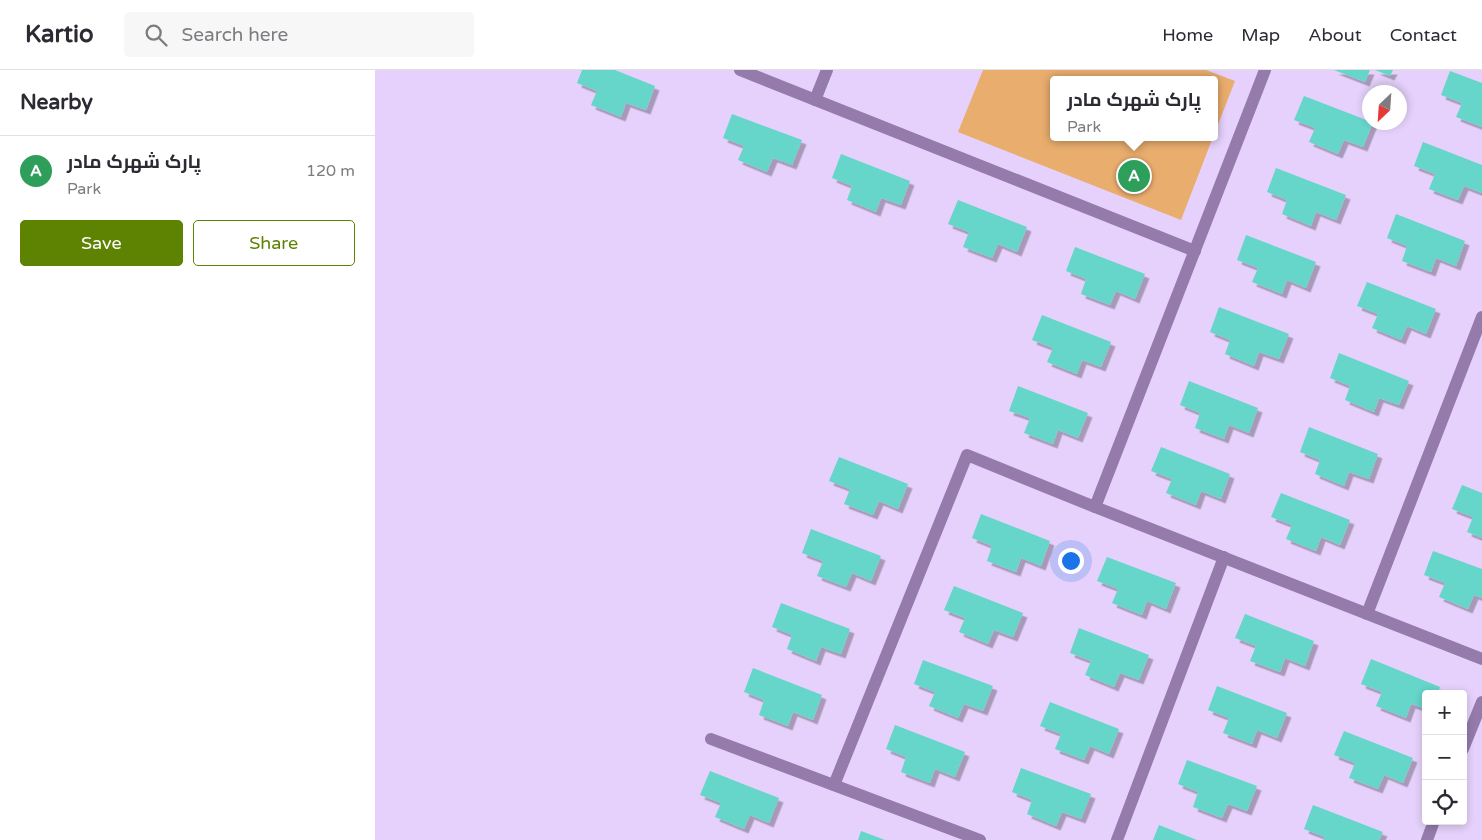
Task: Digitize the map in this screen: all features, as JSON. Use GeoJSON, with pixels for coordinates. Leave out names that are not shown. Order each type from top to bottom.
{"type":"FeatureCollection","features":[{"type":"Feature","properties":{"kind":"street"},"geometry":{"type":"LineString","coordinates":[[740,70],[1195,251]]}},
{"type":"Feature","properties":{"kind":"street"},"geometry":{"type":"LineString","coordinates":[[815,100],[827,70]]}},
{"type":"Feature","properties":{"kind":"street"},"geometry":{"type":"LineString","coordinates":[[1095,507],[1263,71]]}},
{"type":"Feature","properties":{"kind":"street"},"geometry":{"type":"LineString","coordinates":[[1367,614],[1482,317]]}},
{"type":"Feature","properties":{"kind":"street"},"geometry":{"type":"LineString","coordinates":[[834,785],[967,455],[1482,659]]}},
{"type":"Feature","properties":{"kind":"street"},"geometry":{"type":"LineString","coordinates":[[1117,840],[1224,557]]}},
{"type":"Feature","properties":{"kind":"street"},"geometry":{"type":"LineString","coordinates":[[1467,739],[1482,702]]}},
{"type":"Feature","properties":{"kind":"street"},"geometry":{"type":"LineString","coordinates":[[711,739],[979,840]]}},
{"type":"Feature","properties":{"kind":"street"},"geometry":{"type":"LineString","coordinates":[[1427,840],[1433,825]]}},
{"type":"Feature","properties":{"kind":"shaded area"},"geometry":{"type":"Polygon","coordinates":[[[983,70],[1206,70],[1235,81],[1218,125],[1218,76],[1050,76],[1050,141],[1211,141],[1181,220],[958,132],[983,70]]]}},
{"type":"Feature","properties":{"kind":"building"},"geometry":{"type":"Polygon","coordinates":[[[582,70],[615,70],[655,86],[646,110],[626,103],[621,117],[591,105],[597,91],[577,83],[582,70]]]}},
{"type":"Feature","properties":{"kind":"building"},"geometry":{"type":"Polygon","coordinates":[[[1334,70],[1370,70],[1365,82],[1334,70]]]}},
{"type":"Feature","properties":{"kind":"building"},"geometry":{"type":"Polygon","coordinates":[[[1375,70],[1393,70],[1390,76],[1375,70]]]}},
{"type":"Feature","properties":{"kind":"building"},"geometry":{"type":"Polygon","coordinates":[[[1450,71],[1482,83],[1482,127],[1456,117],[1462,103],[1441,95],[1450,71]]]}},
{"type":"Feature","properties":{"kind":"building"},"geometry":{"type":"Polygon","coordinates":[[[1304,96],[1362,118],[1362,130],[1370,130],[1363,147],[1344,140],[1338,154],[1309,142],[1315,128],[1294,120],[1304,96]]]}},
{"type":"Feature","properties":{"kind":"building"},"geometry":{"type":"Polygon","coordinates":[[[732,114],[802,140],[792,165],[773,158],[767,172],[738,160],[744,146],[723,138],[732,114]]]}},
{"type":"Feature","properties":{"kind":"building"},"geometry":{"type":"Polygon","coordinates":[[[1423,142],[1482,165],[1482,193],[1464,186],[1458,200],[1429,189],[1435,174],[1414,166],[1423,142]]]}},
{"type":"Feature","properties":{"kind":"building"},"geometry":{"type":"Polygon","coordinates":[[[841,154],[910,181],[901,205],[881,198],[876,212],[847,200],[852,186],[832,178],[841,154]]]}},
{"type":"Feature","properties":{"kind":"building"},"geometry":{"type":"Polygon","coordinates":[[[1276,168],[1346,195],[1336,220],[1316,212],[1311,226],[1282,214],[1287,200],[1267,192],[1276,168]]]}},
{"type":"Feature","properties":{"kind":"building"},"geometry":{"type":"Polygon","coordinates":[[[958,200],[1027,227],[1017,252],[998,244],[992,258],[963,247],[969,232],[948,224],[958,200]]]}},
{"type":"Feature","properties":{"kind":"building"},"geometry":{"type":"Polygon","coordinates":[[[1396,214],[1465,241],[1456,266],[1436,258],[1431,272],[1402,261],[1407,246],[1387,238],[1396,214]]]}},
{"type":"Feature","properties":{"kind":"building"},"geometry":{"type":"Polygon","coordinates":[[[1246,235],[1316,262],[1306,288],[1287,280],[1282,294],[1252,282],[1258,268],[1237,260],[1246,235]]]}},
{"type":"Feature","properties":{"kind":"building"},"geometry":{"type":"Polygon","coordinates":[[[1075,247],[1145,274],[1135,299],[1116,291],[1110,305],[1081,294],[1086,279],[1066,271],[1075,247]]]}},
{"type":"Feature","properties":{"kind":"building"},"geometry":{"type":"Polygon","coordinates":[[[1367,282],[1436,309],[1426,334],[1407,326],[1401,340],[1372,328],[1378,314],[1357,306],[1367,282]]]}},
{"type":"Feature","properties":{"kind":"building"},"geometry":{"type":"Polygon","coordinates":[[[1219,307],[1289,334],[1279,359],[1259,352],[1254,366],[1225,354],[1230,340],[1210,332],[1219,307]]]}},
{"type":"Feature","properties":{"kind":"building"},"geometry":{"type":"Polygon","coordinates":[[[1042,315],[1111,342],[1101,367],[1082,360],[1077,374],[1047,362],[1053,348],[1032,340],[1042,315]]]}},
{"type":"Feature","properties":{"kind":"building"},"geometry":{"type":"Polygon","coordinates":[[[1339,353],[1409,381],[1399,405],[1379,398],[1374,412],[1345,400],[1350,386],[1330,378],[1339,353]]]}},
{"type":"Feature","properties":{"kind":"building"},"geometry":{"type":"Polygon","coordinates":[[[1189,381],[1258,408],[1249,433],[1229,425],[1224,439],[1195,428],[1200,413],[1180,405],[1189,381]]]}},
{"type":"Feature","properties":{"kind":"building"},"geometry":{"type":"Polygon","coordinates":[[[1018,386],[1088,413],[1078,438],[1058,430],[1053,444],[1024,433],[1030,418],[1009,411],[1018,386]]]}},
{"type":"Feature","properties":{"kind":"building"},"geometry":{"type":"Polygon","coordinates":[[[1309,427],[1378,454],[1369,479],[1349,472],[1344,486],[1315,474],[1320,460],[1300,452],[1309,427]]]}},
{"type":"Feature","properties":{"kind":"building"},"geometry":{"type":"Polygon","coordinates":[[[1161,447],[1230,474],[1221,499],[1201,491],[1196,505],[1166,493],[1172,479],[1151,471],[1161,447]]]}},
{"type":"Feature","properties":{"kind":"building"},"geometry":{"type":"Polygon","coordinates":[[[839,457],[908,484],[898,509],[879,501],[873,515],[844,504],[850,489],[829,481],[839,457]]]}},
{"type":"Feature","properties":{"kind":"building"},"geometry":{"type":"Polygon","coordinates":[[[1462,485],[1482,493],[1482,538],[1467,532],[1473,517],[1452,509],[1462,485]]]}},
{"type":"Feature","properties":{"kind":"building"},"geometry":{"type":"Polygon","coordinates":[[[1281,493],[1350,520],[1340,545],[1321,537],[1316,551],[1286,539],[1292,525],[1271,517],[1281,493]]]}},
{"type":"Feature","properties":{"kind":"building"},"geometry":{"type":"Polygon","coordinates":[[[981,514],[1050,541],[1041,566],[1021,558],[1016,572],[987,561],[992,546],[972,538],[981,514]]]}},
{"type":"Feature","properties":{"kind":"building"},"geometry":{"type":"Polygon","coordinates":[[[811,529],[881,556],[871,581],[852,573],[846,587],[817,576],[823,561],[802,553],[811,529]]]}},
{"type":"Feature","properties":{"kind":"building"},"geometry":{"type":"Polygon","coordinates":[[[1433,551],[1482,569],[1482,598],[1474,595],[1468,609],[1439,597],[1445,583],[1424,575],[1433,551]]]}},
{"type":"Feature","properties":{"kind":"building"},"geometry":{"type":"Polygon","coordinates":[[[1107,557],[1176,583],[1166,609],[1147,601],[1142,615],[1112,603],[1118,589],[1097,581],[1107,557]]]}},
{"type":"Feature","properties":{"kind":"building"},"geometry":{"type":"Polygon","coordinates":[[[954,586],[1023,613],[1013,637],[994,630],[988,644],[959,632],[965,618],[944,610],[954,586]]]}},
{"type":"Feature","properties":{"kind":"building"},"geometry":{"type":"Polygon","coordinates":[[[781,603],[850,629],[841,654],[821,647],[816,661],[787,649],[792,635],[772,627],[781,603]]]}},
{"type":"Feature","properties":{"kind":"building"},"geometry":{"type":"Polygon","coordinates":[[[1245,614],[1314,641],[1305,666],[1285,658],[1280,672],[1250,661],[1256,646],[1235,638],[1245,614]]]}},
{"type":"Feature","properties":{"kind":"building"},"geometry":{"type":"Polygon","coordinates":[[[1079,628],[1149,655],[1139,680],[1120,673],[1114,687],[1085,675],[1091,661],[1070,653],[1079,628]]]}},
{"type":"Feature","properties":{"kind":"building"},"geometry":{"type":"Polygon","coordinates":[[[1371,659],[1440,687],[1439,690],[1422,690],[1422,708],[1411,704],[1406,718],[1376,706],[1382,692],[1361,684],[1371,659]]]}},
{"type":"Feature","properties":{"kind":"building"},"geometry":{"type":"Polygon","coordinates":[[[923,660],[993,686],[983,711],[964,704],[958,718],[929,706],[935,692],[914,684],[923,660]]]}},
{"type":"Feature","properties":{"kind":"building"},"geometry":{"type":"Polygon","coordinates":[[[753,668],[822,695],[813,720],[793,712],[788,726],[759,715],[764,700],[744,692],[753,668]]]}},
{"type":"Feature","properties":{"kind":"building"},"geometry":{"type":"Polygon","coordinates":[[[1217,686],[1287,713],[1277,738],[1257,730],[1252,744],[1223,733],[1229,718],[1208,710],[1217,686]]]}},
{"type":"Feature","properties":{"kind":"building"},"geometry":{"type":"Polygon","coordinates":[[[1050,702],[1119,729],[1109,754],[1090,746],[1084,760],[1055,749],[1061,734],[1040,726],[1050,702]]]}},
{"type":"Feature","properties":{"kind":"building"},"geometry":{"type":"Polygon","coordinates":[[[895,725],[965,752],[955,777],[935,769],[930,783],[901,772],[906,757],[886,749],[895,725]]]}},
{"type":"Feature","properties":{"kind":"building"},"geometry":{"type":"Polygon","coordinates":[[[1344,731],[1413,758],[1403,783],[1384,775],[1378,789],[1349,778],[1355,763],[1334,755],[1344,731]]]}},
{"type":"Feature","properties":{"kind":"building"},"geometry":{"type":"Polygon","coordinates":[[[1187,760],[1257,786],[1247,811],[1228,804],[1222,818],[1193,807],[1198,792],[1178,784],[1187,760]]]}},
{"type":"Feature","properties":{"kind":"building"},"geometry":{"type":"Polygon","coordinates":[[[1021,768],[1091,794],[1081,819],[1062,812],[1056,826],[1027,814],[1032,800],[1012,792],[1021,768]]]}},
{"type":"Feature","properties":{"kind":"building"},"geometry":{"type":"Polygon","coordinates":[[[710,771],[779,798],[769,823],[750,815],[744,829],[715,817],[721,803],[700,795],[710,771]]]}},
{"type":"Feature","properties":{"kind":"building"},"geometry":{"type":"Polygon","coordinates":[[[1313,805],[1383,832],[1379,840],[1323,840],[1325,837],[1304,829],[1313,805]]]}},
{"type":"Feature","properties":{"kind":"building"},"geometry":{"type":"Polygon","coordinates":[[[1159,825],[1197,840],[1153,840],[1159,825]]]}},
{"type":"Feature","properties":{"kind":"building"},"geometry":{"type":"Polygon","coordinates":[[[861,831],[885,840],[858,840],[861,831]]]}},
{"type":"Feature","properties":{"kind":"place","name":"پارک شهرک مادر"},"geometry":{"type":"Point","coordinates":[1134,176]}}]}
